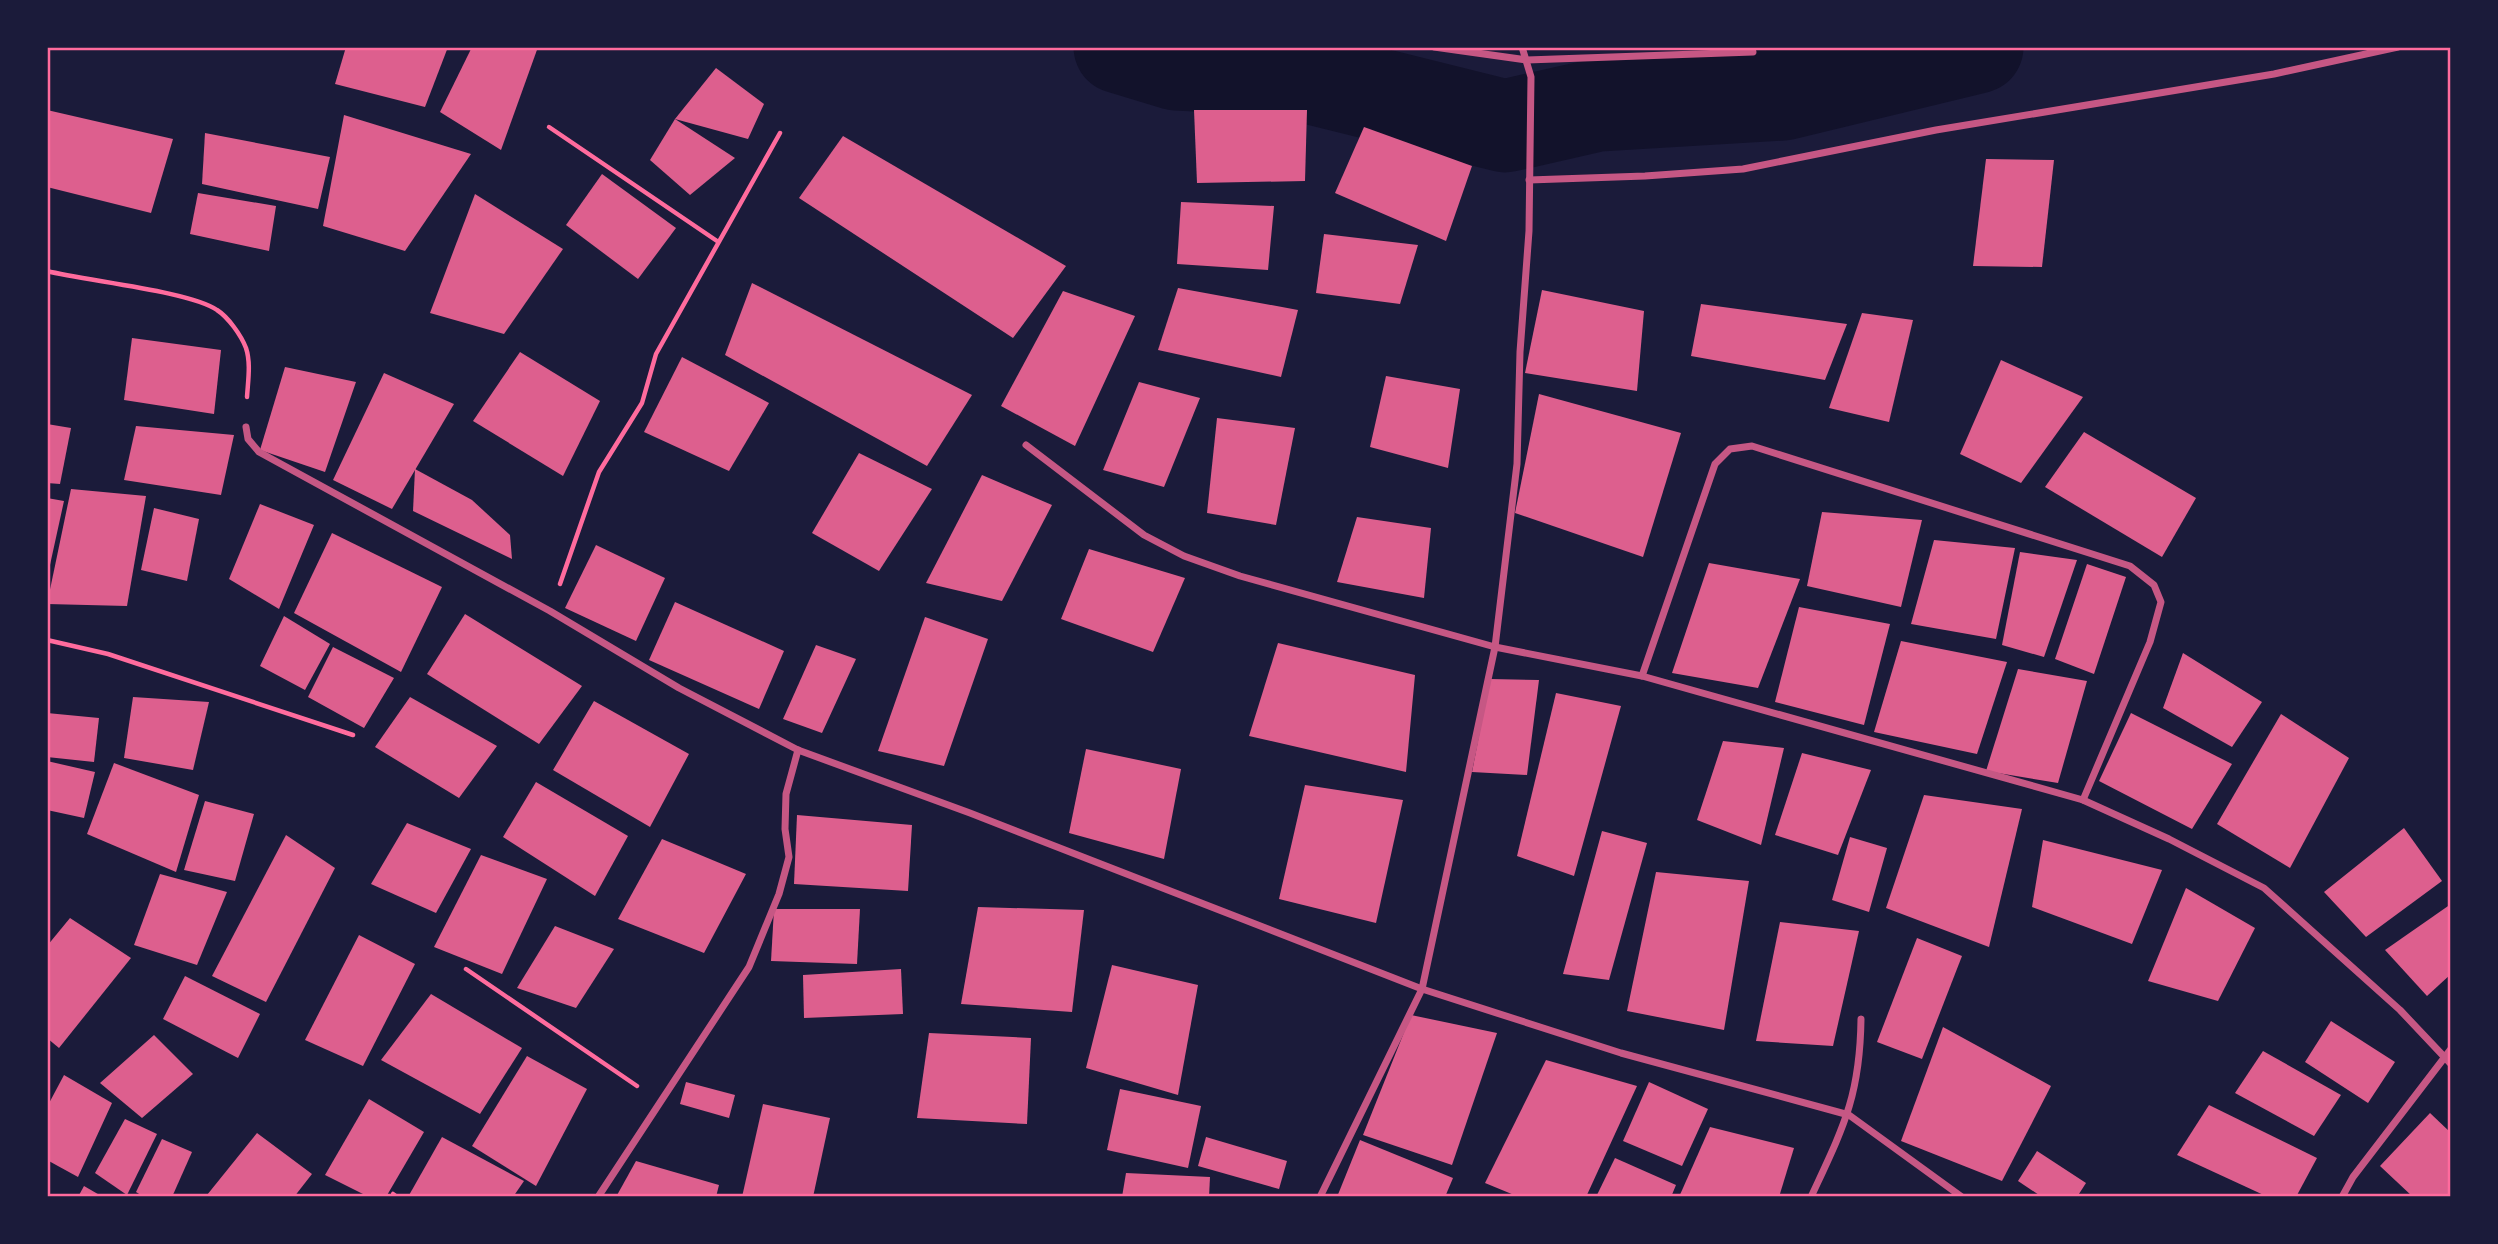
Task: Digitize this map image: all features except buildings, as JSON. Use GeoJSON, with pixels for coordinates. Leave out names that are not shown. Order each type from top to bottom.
{"type":"FeatureCollection","features":[{"type":"Feature","properties":{"kind":"street"},"geometry":{"type":"LineString","coordinates":[[1434,47],[1527,60],[1753,52]]}},
{"type":"Feature","properties":{"kind":"street"},"geometry":{"type":"LineString","coordinates":[[1320,1197],[1422,989],[1495,647],[1517,464],[1531,93],[1527,60],[1522,47]]}},
{"type":"Feature","properties":{"kind":"street"},"geometry":{"type":"LineString","coordinates":[[1529,180],[1743,169],[1962,125],[2274,74],[2398,47]]}},
{"type":"Feature","properties":{"kind":"street"},"geometry":{"type":"LineString","coordinates":[[246,427],[248,439],[259,452],[550,611],[679,688],[798,750],[970,813],[1422,989],[1621,1053],[1849,1115],[1962,1197]]}},
{"type":"Feature","properties":{"kind":"street"},"geometry":{"type":"LineString","coordinates":[[1026,445],[1144,535],[1184,556],[1240,576],[1495,647],[1642,676],[2083,800],[2169,839],[2264,888],[2447,1052],[2451,1064]]}},
{"type":"Feature","properties":{"kind":"street"},"geometry":{"type":"LineString","coordinates":[[1642,676],[1715,464],[1730,449],[1752,446],[2130,566],[2154,585],[2161,602],[2150,642],[2083,800]]}},
{"type":"Feature","properties":{"kind":"street"},"geometry":{"type":"LineString","coordinates":[[598,1197],[749,967],[776,903],[789,857],[785,829],[786,794],[798,750]]}},
{"type":"Feature","properties":{"kind":"street"},"geometry":{"type":"LineString","coordinates":[[1811,1197],[1849,1115],[1860,1058],[1861,1018]]}},
{"type":"Feature","properties":{"kind":"street"},"geometry":{"type":"LineString","coordinates":[[2342,1197],[2353,1177],[2447,1052]]}},
{"type":"Feature","properties":{"kind":"path"},"geometry":{"type":"LineString","coordinates":[[549,127],[717,241]]}},
{"type":"Feature","properties":{"kind":"path"},"geometry":{"type":"LineString","coordinates":[[550,611],[599,472],[642,403],[656,354],[780,133]]}},
{"type":"Feature","properties":{"kind":"path"},"geometry":{"type":"LineString","coordinates":[[47,271],[190,299],[216,309],[237,331],[246,347],[249,361],[246,427]]}},
{"type":"Feature","properties":{"kind":"path"},"geometry":{"type":"LineString","coordinates":[[47,640],[108,654],[353,735]]}},
{"type":"Feature","properties":{"kind":"path"},"geometry":{"type":"LineString","coordinates":[[467,969],[660,1102]]}},
{"type":"Feature","properties":{"kind":"waterway"},"geometry":{"type":"LineString","coordinates":[[1120,47],[1176,64],[1276,69],[1505,126],[1598,105],[1783,94],[1977,47]]}}]}
